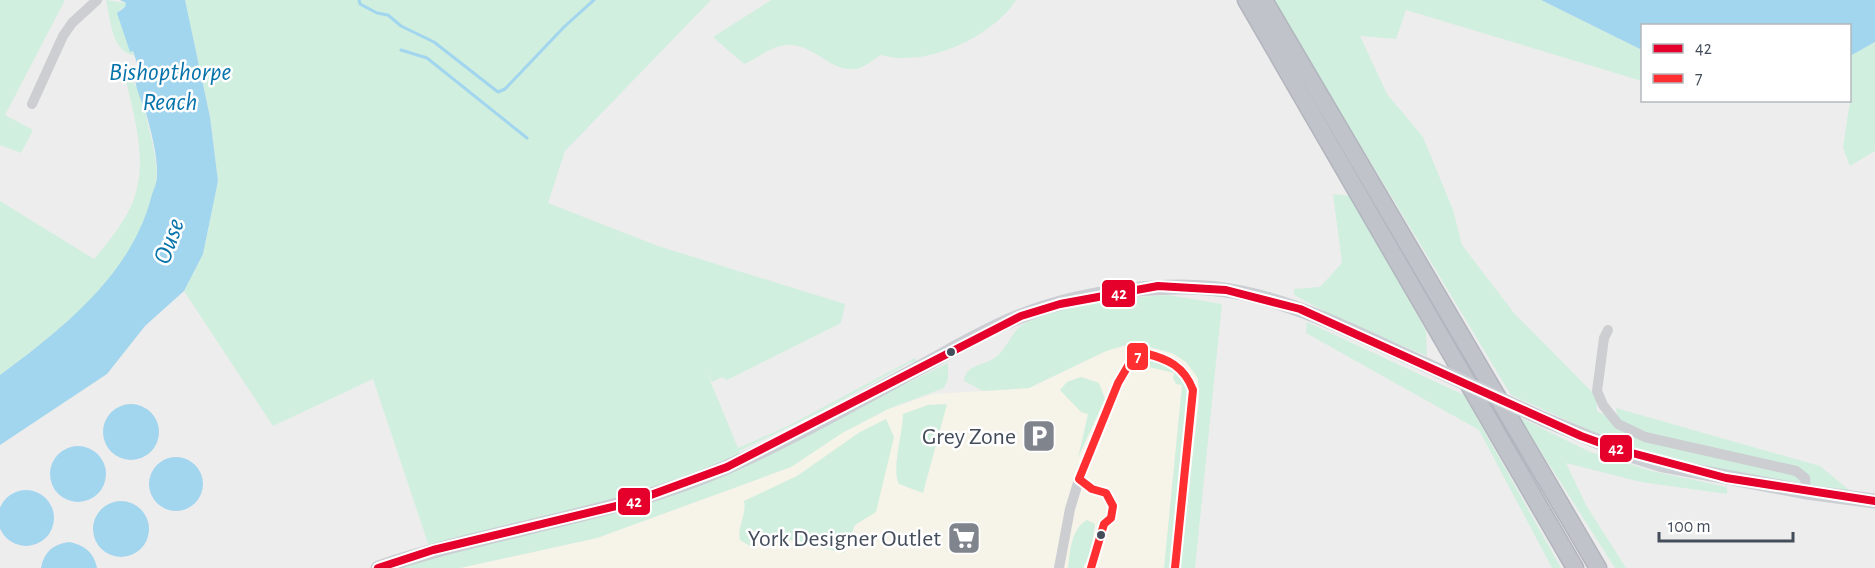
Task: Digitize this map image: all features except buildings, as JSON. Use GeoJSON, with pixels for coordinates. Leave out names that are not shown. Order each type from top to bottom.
{"type":"FeatureCollection","features":[{"type":"Feature","properties":{"kind":"highway"},"geometry":{"type":"LineString","coordinates":[[1246,0],[1575,568]]}},
{"type":"Feature","properties":{"kind":"highway"},"geometry":{"type":"LineString","coordinates":[[1264,0],[1598,568]]}},
{"type":"Feature","properties":{"kind":"main road"},"geometry":{"type":"LineString","coordinates":[[378,568],[433,549],[629,503],[727,467],[822,420],[980,335],[1022,316],[1060,304],[1158,286],[1226,290],[1300,309],[1543,419],[1628,454],[1663,465],[1806,492],[1875,501]]}},
{"type":"Feature","properties":{"kind":"street"},"geometry":{"type":"LineString","coordinates":[[32,104],[63,36],[72,23],[97,0]]}},
{"type":"Feature","properties":{"kind":"street"},"geometry":{"type":"LineString","coordinates":[[1608,330],[1604,338],[1598,391],[1603,405],[1618,424],[1645,437],[1796,471],[1805,478],[1806,492]]}},
{"type":"Feature","properties":{"kind":"street"},"geometry":{"type":"LineString","coordinates":[[1059,568],[1070,509],[1081,472],[1118,382],[1132,359],[1144,353],[1173,360],[1182,367],[1193,390],[1175,568]]}},
{"type":"Feature","properties":{"kind":"shaded area"},"geometry":{"type":"Polygon","coordinates":[[[1123,346],[1146,346],[1172,353],[1186,362],[1198,378],[1199,400],[1180,568],[460,568],[597,538],[791,467],[842,433],[888,409],[933,394],[1029,388],[1106,351],[1123,346]]]}},
{"type":"Feature","properties":{"kind":"green space"},"geometry":{"type":"Polygon","coordinates":[[[0,0],[65,0],[5,115],[33,130],[21,153],[0,145],[0,0]]]}},
{"type":"Feature","properties":{"kind":"green space"},"geometry":{"type":"Polygon","coordinates":[[[106,0],[126,3],[125,7],[119,10],[134,55],[121,48],[113,34],[106,0]]]}},
{"type":"Feature","properties":{"kind":"green space"},"geometry":{"type":"Polygon","coordinates":[[[185,0],[711,0],[565,151],[548,203],[658,246],[845,304],[841,323],[727,380],[722,377],[712,382],[707,373],[738,448],[788,426],[915,358],[919,366],[914,362],[909,363],[822,411],[739,451],[741,456],[703,471],[586,507],[429,546],[373,379],[273,426],[184,291],[203,254],[218,181],[210,117],[185,0]]]}},
{"type":"Feature","properties":{"kind":"green space"},"geometry":{"type":"Polygon","coordinates":[[[771,0],[1016,0],[1005,14],[974,38],[936,53],[898,58],[881,55],[860,68],[851,69],[834,65],[809,50],[784,45],[744,64],[713,37],[771,0]]]}},
{"type":"Feature","properties":{"kind":"green space"},"geometry":{"type":"Polygon","coordinates":[[[1273,0],[1541,0],[1641,50],[1641,81],[1406,10],[1396,39],[1360,36],[1387,94],[1423,137],[1453,210],[1462,245],[1514,313],[1596,396],[1597,411],[1618,421],[1616,408],[1820,466],[1855,495],[1670,459],[1613,441],[1511,395],[1273,0]]]}},
{"type":"Feature","properties":{"kind":"green space"},"geometry":{"type":"Polygon","coordinates":[[[1875,42],[1875,151],[1850,166],[1843,148],[1851,102],[1851,55],[1875,42]]]}},
{"type":"Feature","properties":{"kind":"green space"},"geometry":{"type":"Polygon","coordinates":[[[124,72],[134,83],[141,98],[157,168],[155,187],[141,228],[127,254],[90,300],[46,340],[0,375],[0,201],[94,259],[113,236],[129,210],[139,177],[137,131],[124,72]]]}},
{"type":"Feature","properties":{"kind":"green space"},"geometry":{"type":"Polygon","coordinates":[[[1333,194],[1351,196],[1426,331],[1427,356],[1337,318],[1294,295],[1294,289],[1320,287],[1342,263],[1333,194]]]}},
{"type":"Feature","properties":{"kind":"green space"},"geometry":{"type":"Polygon","coordinates":[[[1168,295],[1222,304],[1195,568],[1180,568],[1199,400],[1198,378],[1186,362],[1172,353],[1146,346],[1123,346],[1106,351],[1029,388],[983,391],[964,381],[968,371],[996,357],[1018,328],[1036,318],[1093,303],[1168,295]]]}},
{"type":"Feature","properties":{"kind":"green space"},"geometry":{"type":"Polygon","coordinates":[[[1307,322],[1464,395],[1561,568],[1552,568],[1479,430],[1306,333],[1307,322]]]}},
{"type":"Feature","properties":{"kind":"green space"},"geometry":{"type":"Polygon","coordinates":[[[1146,359],[1174,370],[1184,381],[1189,396],[1170,568],[1164,568],[1182,385],[1176,384],[1173,378],[1174,373],[1141,365],[1129,367],[1146,359]]]}},
{"type":"Feature","properties":{"kind":"green space"},"geometry":{"type":"Polygon","coordinates":[[[948,363],[948,379],[944,388],[888,409],[842,433],[791,467],[597,538],[460,568],[394,568],[622,511],[698,485],[948,363]]]}},
{"type":"Feature","properties":{"kind":"green space"},"geometry":{"type":"Polygon","coordinates":[[[1081,377],[1099,383],[1105,399],[1078,458],[1088,414],[1081,412],[1060,390],[1067,382],[1081,377]]]}},
{"type":"Feature","properties":{"kind":"green space"},"geometry":{"type":"Polygon","coordinates":[[[947,404],[923,493],[899,484],[896,470],[903,414],[928,405],[947,404]]]}},
{"type":"Feature","properties":{"kind":"green space"},"geometry":{"type":"Polygon","coordinates":[[[1519,417],[1590,452],[1652,471],[1727,487],[1727,494],[1641,482],[1566,463],[1586,505],[1626,568],[1615,568],[1519,417]]]}},
{"type":"Feature","properties":{"kind":"green space"},"geometry":{"type":"Polygon","coordinates":[[[886,419],[894,437],[876,512],[855,525],[844,553],[753,531],[750,546],[740,540],[744,501],[797,476],[860,432],[886,419]]]}},
{"type":"Feature","properties":{"kind":"green space"},"geometry":{"type":"Polygon","coordinates":[[[1087,520],[1095,524],[1091,552],[1083,568],[1068,568],[1074,535],[1087,520]]]}},
{"type":"Feature","properties":{"kind":"water"},"geometry":{"type":"Polygon","coordinates":[[[120,0],[185,0],[210,117],[218,181],[203,254],[184,291],[145,326],[107,374],[0,445],[0,375],[69,320],[111,276],[128,252],[141,226],[156,184],[154,144],[135,78],[140,72],[133,51],[130,52],[117,13],[125,7],[126,3],[120,0]]]}},
{"type":"Feature","properties":{"kind":"water"},"geometry":{"type":"Polygon","coordinates":[[[1541,0],[1875,0],[1875,42],[1851,55],[1851,24],[1641,24],[1641,50],[1541,0]]]}},
{"type":"Feature","properties":{"kind":"water"},"geometry":{"type":"Polygon","coordinates":[[[125,404],[137,404],[147,408],[155,416],[159,432],[155,448],[147,456],[137,460],[125,460],[115,456],[107,448],[103,438],[103,426],[107,416],[115,408],[125,404]]]}},
{"type":"Feature","properties":{"kind":"water"},"geometry":{"type":"Polygon","coordinates":[[[78,446],[89,448],[98,454],[104,463],[106,474],[104,485],[98,494],[89,500],[78,502],[67,500],[58,494],[52,485],[50,474],[52,463],[58,454],[67,448],[78,446]]]}},
{"type":"Feature","properties":{"kind":"water"},"geometry":{"type":"Polygon","coordinates":[[[176,457],[186,459],[195,465],[201,474],[203,484],[201,494],[195,503],[186,509],[176,511],[166,509],[157,503],[151,494],[149,484],[151,474],[157,465],[166,459],[176,457]]]}},
{"type":"Feature","properties":{"kind":"water"},"geometry":{"type":"Polygon","coordinates":[[[26,490],[37,492],[46,498],[53,513],[52,529],[46,538],[37,544],[26,546],[15,544],[6,538],[0,529],[0,507],[6,498],[15,492],[26,490]]]}},
{"type":"Feature","properties":{"kind":"water"},"geometry":{"type":"Polygon","coordinates":[[[121,501],[132,503],[141,509],[147,518],[149,529],[147,540],[141,549],[132,555],[121,557],[110,555],[101,549],[95,540],[93,529],[95,518],[101,509],[110,503],[121,501]]]}},
{"type":"Feature","properties":{"kind":"water"},"geometry":{"type":"Polygon","coordinates":[[[69,542],[88,550],[97,568],[41,568],[44,557],[50,550],[69,542]]]}},
{"type":"Feature","properties":{"kind":"waterway"},"geometry":{"type":"LineString","coordinates":[[359,0],[360,4],[377,13],[388,15],[401,26],[434,42],[498,92],[505,89],[564,27],[594,0]]}},
{"type":"Feature","properties":{"kind":"waterway"},"geometry":{"type":"LineString","coordinates":[[401,50],[427,58],[527,138]]}},
{"type":"Feature","properties":{"kind":"transit line","name":"42"},"geometry":{"type":"LineString","coordinates":[[378,568],[433,550],[629,503],[727,467],[1021,316],[1060,304],[1158,286],[1226,290],[1300,309],[1581,436],[1617,449],[1726,478],[1875,501]]}},
{"type":"Feature","properties":{"kind":"transit line","name":"7"},"geometry":{"type":"LineString","coordinates":[[1091,568],[1104,524],[1111,518],[1113,506],[1106,493],[1092,489],[1079,479],[1118,383],[1132,359],[1144,353],[1168,361],[1180,369],[1193,390],[1175,568]]}},
{"type":"Feature","properties":{"kind":"place","name":"Grey Zone"},"geometry":{"type":"Point","coordinates":[1039,436]}},
{"type":"Feature","properties":{"kind":"place","name":"York Designer Outlet"},"geometry":{"type":"Point","coordinates":[964,538]}},
{"type":"Feature","properties":{"kind":"water label","name":"Bishopthorpe Reach"},"geometry":{"type":"Point","coordinates":[170,86]}},
{"type":"Feature","properties":{"kind":"water label","name":"Ouse"},"geometry":{"type":"Point","coordinates":[168,241]}}]}
